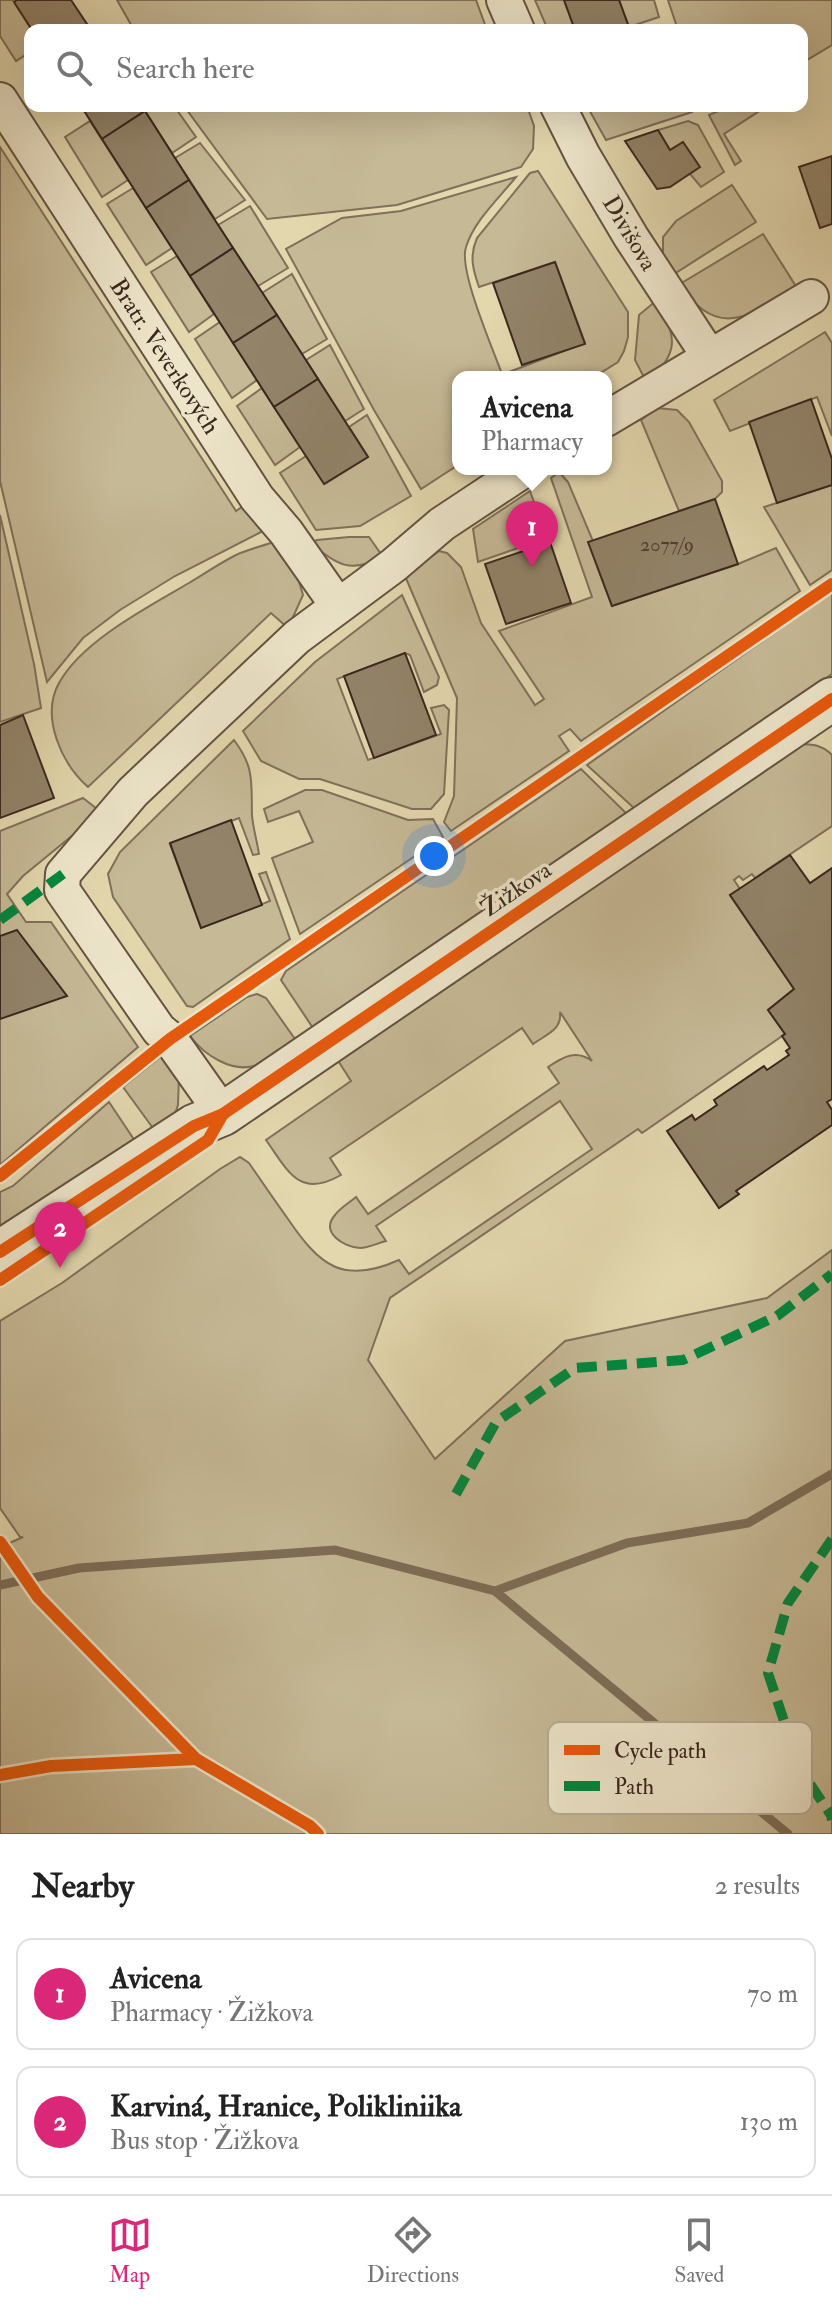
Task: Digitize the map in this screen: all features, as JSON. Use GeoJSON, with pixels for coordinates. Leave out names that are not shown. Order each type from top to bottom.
{"type":"FeatureCollection","features":[{"type":"Feature","properties":{"kind":"street"},"geometry":{"type":"LineString","coordinates":[[504,0],[514,24]]}},
{"type":"Feature","properties":{"kind":"street","name":"Bratr. Veverkových"},"geometry":{"type":"LineString","coordinates":[[0,100],[257,498],[286,532],[338,606]]}},
{"type":"Feature","properties":{"kind":"street","name":"Divišova"},"geometry":{"type":"LineString","coordinates":[[561,112],[631,237],[709,356]]}},
{"type":"Feature","properties":{"kind":"street"},"geometry":{"type":"LineString","coordinates":[[612,415],[811,297]]}},
{"type":"Feature","properties":{"kind":"street"},"geometry":{"type":"LineString","coordinates":[[223,1114],[170,1039],[159,1030],[62,890],[63,874],[133,792],[297,637],[405,556],[442,524],[516,475]]}},
{"type":"Feature","properties":{"kind":"street","name":"Žižkova"},"geometry":{"type":"LineString","coordinates":[[0,1252],[194,1126],[223,1114],[832,699]]}},
{"type":"Feature","properties":{"kind":"street","name":"Žižkova"},"geometry":{"type":"LineString","coordinates":[[0,1280],[208,1140],[223,1114]]}},
{"type":"Feature","properties":{"kind":"shaded area"},"geometry":{"type":"Polygon","coordinates":[[[0,0],[13,0],[28,24],[24,24],[24,56],[16,61],[0,36],[0,0]]]}},
{"type":"Feature","properties":{"kind":"shaded area"},"geometry":{"type":"Polygon","coordinates":[[[117,0],[476,0],[485,24],[131,24],[117,0]]]}},
{"type":"Feature","properties":{"kind":"shaded area"},"geometry":{"type":"Polygon","coordinates":[[[535,0],[564,0],[573,24],[545,24],[535,0]]]}},
{"type":"Feature","properties":{"kind":"shaded area"},"geometry":{"type":"Polygon","coordinates":[[[619,0],[654,0],[659,17],[628,24],[619,0]]]}},
{"type":"Feature","properties":{"kind":"shaded area"},"geometry":{"type":"Polygon","coordinates":[[[668,0],[832,0],[832,45],[808,59],[808,24],[676,24],[668,0]]]}},
{"type":"Feature","properties":{"kind":"shaded area"},"geometry":{"type":"Polygon","coordinates":[[[146,112],[178,112],[196,137],[172,153],[146,112]]]}},
{"type":"Feature","properties":{"kind":"shaded area"},"geometry":{"type":"Polygon","coordinates":[[[188,112],[529,112],[534,126],[533,149],[521,167],[397,205],[267,219],[188,112]]]}},
{"type":"Feature","properties":{"kind":"shaded area"},"geometry":{"type":"Polygon","coordinates":[[[590,112],[692,112],[606,140],[590,112]]]}},
{"type":"Feature","properties":{"kind":"shaded area"},"geometry":{"type":"Polygon","coordinates":[[[716,112],[758,112],[724,134],[741,161],[735,165],[709,115],[716,112]]]}},
{"type":"Feature","properties":{"kind":"shaded area"},"geometry":{"type":"Polygon","coordinates":[[[90,121],[128,180],[102,197],[65,137],[90,121]]]}},
{"type":"Feature","properties":{"kind":"shaded area"},"geometry":{"type":"Polygon","coordinates":[[[688,121],[698,125],[724,172],[701,187],[690,174],[699,167],[683,142],[670,150],[658,130],[688,121]]]}},
{"type":"Feature","properties":{"kind":"shaded area"},"geometry":{"type":"Polygon","coordinates":[[[200,143],[245,200],[215,219],[175,158],[200,143]]]}},
{"type":"Feature","properties":{"kind":"shaded area"},"geometry":{"type":"Polygon","coordinates":[[[0,147],[236,511],[252,500],[269,528],[175,576],[120,610],[83,638],[47,682],[0,481],[0,147]]]}},
{"type":"Feature","properties":{"kind":"shaded area"},"geometry":{"type":"Polygon","coordinates":[[[538,171],[628,312],[628,337],[624,351],[618,362],[604,371],[512,371],[585,343],[555,262],[479,287],[473,263],[477,238],[530,173],[538,171]]]}},
{"type":"Feature","properties":{"kind":"shaded area"},"geometry":{"type":"Polygon","coordinates":[[[516,177],[475,228],[466,247],[465,258],[472,291],[501,371],[452,371],[452,469],[421,489],[286,249],[342,218],[401,211],[516,177]]]}},
{"type":"Feature","properties":{"kind":"shaded area"},"geometry":{"type":"Polygon","coordinates":[[[732,185],[756,222],[674,274],[663,256],[663,237],[676,221],[732,185]]]}},
{"type":"Feature","properties":{"kind":"shaded area"},"geometry":{"type":"Polygon","coordinates":[[[133,188],[172,248],[146,265],[107,204],[133,188]]]}},
{"type":"Feature","properties":{"kind":"shaded area"},"geometry":{"type":"Polygon","coordinates":[[[250,206],[288,268],[258,286],[218,225],[250,206]]]}},
{"type":"Feature","properties":{"kind":"shaded area"},"geometry":{"type":"Polygon","coordinates":[[[763,234],[797,288],[750,314],[721,318],[707,313],[680,284],[763,234]]]}},
{"type":"Feature","properties":{"kind":"shaded area"},"geometry":{"type":"Polygon","coordinates":[[[177,256],[214,314],[189,332],[151,272],[177,256]]]}},
{"type":"Feature","properties":{"kind":"shaded area"},"geometry":{"type":"Polygon","coordinates":[[[292,274],[327,339],[302,354],[262,293],[292,274]]]}},
{"type":"Feature","properties":{"kind":"shaded area"},"geometry":{"type":"Polygon","coordinates":[[[657,300],[669,325],[672,344],[665,362],[647,383],[635,360],[639,315],[657,300]]]}},
{"type":"Feature","properties":{"kind":"shaded area"},"geometry":{"type":"Polygon","coordinates":[[[220,322],[257,380],[232,398],[195,339],[220,322]]]}},
{"type":"Feature","properties":{"kind":"shaded area"},"geometry":{"type":"Polygon","coordinates":[[[825,332],[832,343],[832,436],[817,397],[730,431],[714,400],[825,332]]]}},
{"type":"Feature","properties":{"kind":"shaded area"},"geometry":{"type":"Polygon","coordinates":[[[330,345],[364,409],[345,421],[306,360],[330,345]]]}},
{"type":"Feature","properties":{"kind":"shaded area"},"geometry":{"type":"Polygon","coordinates":[[[262,388],[300,447],[275,465],[237,406],[262,388]]]}},
{"type":"Feature","properties":{"kind":"shaded area"},"geometry":{"type":"Polygon","coordinates":[[[657,408],[677,410],[689,422],[722,481],[722,492],[715,499],[679,511],[641,420],[657,408]]]}},
{"type":"Feature","properties":{"kind":"shaded area"},"geometry":{"type":"Polygon","coordinates":[[[367,415],[411,496],[360,526],[316,530],[280,473],[306,456],[325,484],[368,457],[349,427],[367,415]]]}},
{"type":"Feature","properties":{"kind":"shaded area"},"geometry":{"type":"Polygon","coordinates":[[[562,475],[568,482],[593,541],[589,543],[612,606],[738,564],[776,548],[800,591],[581,741],[570,729],[559,736],[569,751],[451,831],[444,822],[454,796],[457,698],[405,576],[439,551],[447,553],[461,567],[481,623],[535,705],[544,699],[499,631],[592,597],[551,478],[562,475]]]}},
{"type":"Feature","properties":{"kind":"shaded area"},"geometry":{"type":"Polygon","coordinates":[[[832,485],[832,570],[810,585],[764,507],[832,485]]]}},
{"type":"Feature","properties":{"kind":"shaded area"},"geometry":{"type":"Polygon","coordinates":[[[530,491],[547,538],[478,562],[473,529],[530,491]]]}},
{"type":"Feature","properties":{"kind":"shaded area"},"geometry":{"type":"Polygon","coordinates":[[[0,515],[41,708],[0,722],[0,515]]]}},
{"type":"Feature","properties":{"kind":"shaded area"},"geometry":{"type":"Polygon","coordinates":[[[369,537],[383,557],[362,565],[344,565],[311,543],[369,537]]]}},
{"type":"Feature","properties":{"kind":"shaded area"},"geometry":{"type":"Polygon","coordinates":[[[276,541],[294,565],[303,595],[288,628],[271,613],[88,787],[62,753],[53,725],[54,696],[70,668],[99,639],[136,614],[236,555],[276,541]]]}},
{"type":"Feature","properties":{"kind":"shaded area"},"geometry":{"type":"Polygon","coordinates":[[[832,592],[832,674],[635,809],[587,765],[832,592]]]}},
{"type":"Feature","properties":{"kind":"shaded area"},"geometry":{"type":"Polygon","coordinates":[[[402,595],[439,677],[437,685],[424,692],[410,655],[405,653],[337,679],[368,760],[441,734],[431,708],[444,705],[449,710],[444,794],[431,809],[412,809],[320,779],[299,779],[261,761],[243,731],[315,662],[402,595]]]}},
{"type":"Feature","properties":{"kind":"shaded area"},"geometry":{"type":"Polygon","coordinates":[[[234,740],[246,759],[250,776],[259,854],[253,855],[239,818],[170,844],[201,928],[270,901],[259,874],[266,872],[290,939],[193,1007],[187,1006],[113,897],[108,874],[120,852],[234,740]]]}},
{"type":"Feature","properties":{"kind":"shaded area"},"geometry":{"type":"Polygon","coordinates":[[[799,744],[817,746],[832,755],[832,826],[755,878],[752,874],[743,880],[739,876],[734,880],[740,889],[730,895],[794,989],[768,1010],[785,1034],[642,1133],[638,1129],[390,1298],[368,1360],[435,1459],[565,1341],[767,1298],[832,1250],[832,1834],[0,1834],[0,1547],[23,1537],[0,1508],[0,1321],[62,1283],[240,1157],[249,1163],[300,1235],[322,1259],[334,1266],[363,1271],[399,1260],[409,1274],[592,1149],[560,1101],[376,1226],[386,1241],[363,1248],[353,1247],[336,1238],[330,1227],[335,1215],[356,1197],[368,1214],[559,1083],[548,1067],[575,1055],[592,1061],[560,1012],[556,1027],[533,1044],[522,1028],[330,1158],[341,1175],[327,1182],[305,1183],[288,1171],[266,1140],[351,1081],[337,1059],[799,744]]]}},
{"type":"Feature","properties":{"kind":"shaded area"},"geometry":{"type":"Polygon","coordinates":[[[581,769],[627,814],[313,1028],[281,980],[286,971],[581,769]]]}},
{"type":"Feature","properties":{"kind":"shaded area"},"geometry":{"type":"Polygon","coordinates":[[[305,790],[322,790],[408,820],[433,819],[443,837],[300,934],[272,858],[313,842],[299,811],[268,822],[264,809],[305,790]]]}},
{"type":"Feature","properties":{"kind":"shaded area"},"geometry":{"type":"Polygon","coordinates":[[[83,798],[101,812],[23,876],[7,894],[26,922],[51,922],[138,1047],[0,1165],[0,831],[83,798]]]}},
{"type":"Feature","properties":{"kind":"shaded area"},"geometry":{"type":"Polygon","coordinates":[[[257,994],[266,998],[295,1039],[267,1060],[248,1067],[229,1065],[211,1056],[190,1036],[247,997],[257,994]]]}},
{"type":"Feature","properties":{"kind":"shaded area"},"geometry":{"type":"Polygon","coordinates":[[[165,1053],[179,1076],[178,1105],[173,1120],[158,1135],[123,1087],[165,1053]]]}},
{"type":"Feature","properties":{"kind":"shaded area"},"geometry":{"type":"Polygon","coordinates":[[[109,1102],[139,1147],[106,1171],[0,1226],[0,1192],[13,1186],[109,1102]]]}},
{"type":"Feature","properties":{"kind":"building"},"geometry":{"type":"Polygon","coordinates":[[[71,0],[87,24],[28,24],[14,2],[71,0]]]}},
{"type":"Feature","properties":{"kind":"building"},"geometry":{"type":"Polygon","coordinates":[[[564,0],[619,0],[628,24],[573,24],[564,0]]]}},
{"type":"Feature","properties":{"kind":"building"},"geometry":{"type":"Polygon","coordinates":[[[85,112],[143,112],[102,139],[85,112]]]}},
{"type":"Feature","properties":{"kind":"building"},"geometry":{"type":"Polygon","coordinates":[[[146,112],[189,180],[146,208],[102,139],[146,112]]]}},
{"type":"Feature","properties":{"kind":"building"},"geometry":{"type":"Polygon","coordinates":[[[658,130],[670,150],[683,142],[700,167],[670,187],[657,189],[625,141],[658,130]]]}},
{"type":"Feature","properties":{"kind":"building"},"geometry":{"type":"Polygon","coordinates":[[[832,156],[832,224],[820,228],[799,167],[832,156]]]}},
{"type":"Feature","properties":{"kind":"building"},"geometry":{"type":"Polygon","coordinates":[[[189,180],[233,248],[190,276],[146,208],[189,180]]]}},
{"type":"Feature","properties":{"kind":"building"},"geometry":{"type":"Polygon","coordinates":[[[233,248],[277,315],[233,343],[190,276],[233,248]]]}},
{"type":"Feature","properties":{"kind":"building"},"geometry":{"type":"Polygon","coordinates":[[[555,262],[585,344],[522,365],[493,283],[555,262]]]}},
{"type":"Feature","properties":{"kind":"building"},"geometry":{"type":"Polygon","coordinates":[[[277,315],[318,379],[274,407],[233,343],[277,315]]]}},
{"type":"Feature","properties":{"kind":"building"},"geometry":{"type":"Polygon","coordinates":[[[318,379],[368,457],[324,484],[274,407],[318,379]]]}},
{"type":"Feature","properties":{"kind":"building"},"geometry":{"type":"Polygon","coordinates":[[[811,399],[832,459],[832,485],[777,503],[749,422],[811,399]]]}},
{"type":"Feature","properties":{"kind":"building"},"geometry":{"type":"Polygon","coordinates":[[[715,499],[738,564],[612,606],[588,542],[715,499]]]}},
{"type":"Feature","properties":{"kind":"building"},"geometry":{"type":"Polygon","coordinates":[[[550,542],[571,603],[506,624],[485,564],[550,542]]]}},
{"type":"Feature","properties":{"kind":"building"},"geometry":{"type":"Polygon","coordinates":[[[405,653],[436,735],[374,758],[344,676],[405,653]]]}},
{"type":"Feature","properties":{"kind":"building"},"geometry":{"type":"Polygon","coordinates":[[[23,715],[54,798],[0,818],[0,725],[23,715]]]}},
{"type":"Feature","properties":{"kind":"building"},"geometry":{"type":"Polygon","coordinates":[[[231,820],[262,905],[201,928],[170,843],[231,820]]]}},
{"type":"Feature","properties":{"kind":"building"},"geometry":{"type":"Polygon","coordinates":[[[790,855],[810,883],[832,868],[832,1099],[827,1102],[832,1110],[832,1125],[736,1191],[739,1194],[719,1208],[667,1131],[692,1115],[695,1120],[717,1105],[714,1100],[764,1066],[767,1070],[789,1055],[786,1051],[790,1048],[782,1036],[785,1034],[768,1010],[794,989],[730,895],[790,855]]]}},
{"type":"Feature","properties":{"kind":"building"},"geometry":{"type":"Polygon","coordinates":[[[17,930],[67,996],[0,1019],[0,936],[17,930]]]}},
{"type":"Feature","properties":{"kind":"waterway"},"geometry":{"type":"LineString","coordinates":[[495,1591],[627,1543],[748,1523],[832,1474]]}},
{"type":"Feature","properties":{"kind":"waterway"},"geometry":{"type":"LineString","coordinates":[[0,1585],[79,1568],[335,1550],[495,1591],[653,1722]]}},
{"type":"Feature","properties":{"kind":"waterway"},"geometry":{"type":"LineString","coordinates":[[764,1814],[788,1834]]}},
{"type":"Feature","properties":{"kind":"marked path"},"geometry":{"type":"LineString","coordinates":[[0,920],[63,874]]}},
{"type":"Feature","properties":{"kind":"marked path"},"geometry":{"type":"LineString","coordinates":[[456,1494],[496,1422],[575,1368],[683,1360],[777,1316],[832,1274]]}},
{"type":"Feature","properties":{"kind":"marked path"},"geometry":{"type":"LineString","coordinates":[[784,1722],[768,1673],[788,1603],[832,1539]]}},
{"type":"Feature","properties":{"kind":"marked path"},"geometry":{"type":"LineString","coordinates":[[812,1787],[832,1820]]}},
{"type":"Feature","properties":{"kind":"cycle path"},"geometry":{"type":"LineString","coordinates":[[0,1176],[170,1039],[832,584]]}},
{"type":"Feature","properties":{"kind":"cycle path"},"geometry":{"type":"LineString","coordinates":[[0,1252],[194,1126],[223,1114],[832,699]]}},
{"type":"Feature","properties":{"kind":"cycle path"},"geometry":{"type":"LineString","coordinates":[[0,1280],[208,1140],[223,1114]]}},
{"type":"Feature","properties":{"kind":"cycle path"},"geometry":{"type":"LineString","coordinates":[[0,1542],[38,1597],[196,1759],[310,1826],[318,1834]]}},
{"type":"Feature","properties":{"kind":"cycle path"},"geometry":{"type":"LineString","coordinates":[[0,1775],[51,1766],[196,1759]]}},
{"type":"Feature","properties":{"kind":"place","name":"Avicena"},"geometry":{"type":"Point","coordinates":[532,567]}},
{"type":"Feature","properties":{"kind":"place","name":"Karviná, Hranice, Polikliniika"},"geometry":{"type":"Point","coordinates":[60,1268]}}]}
